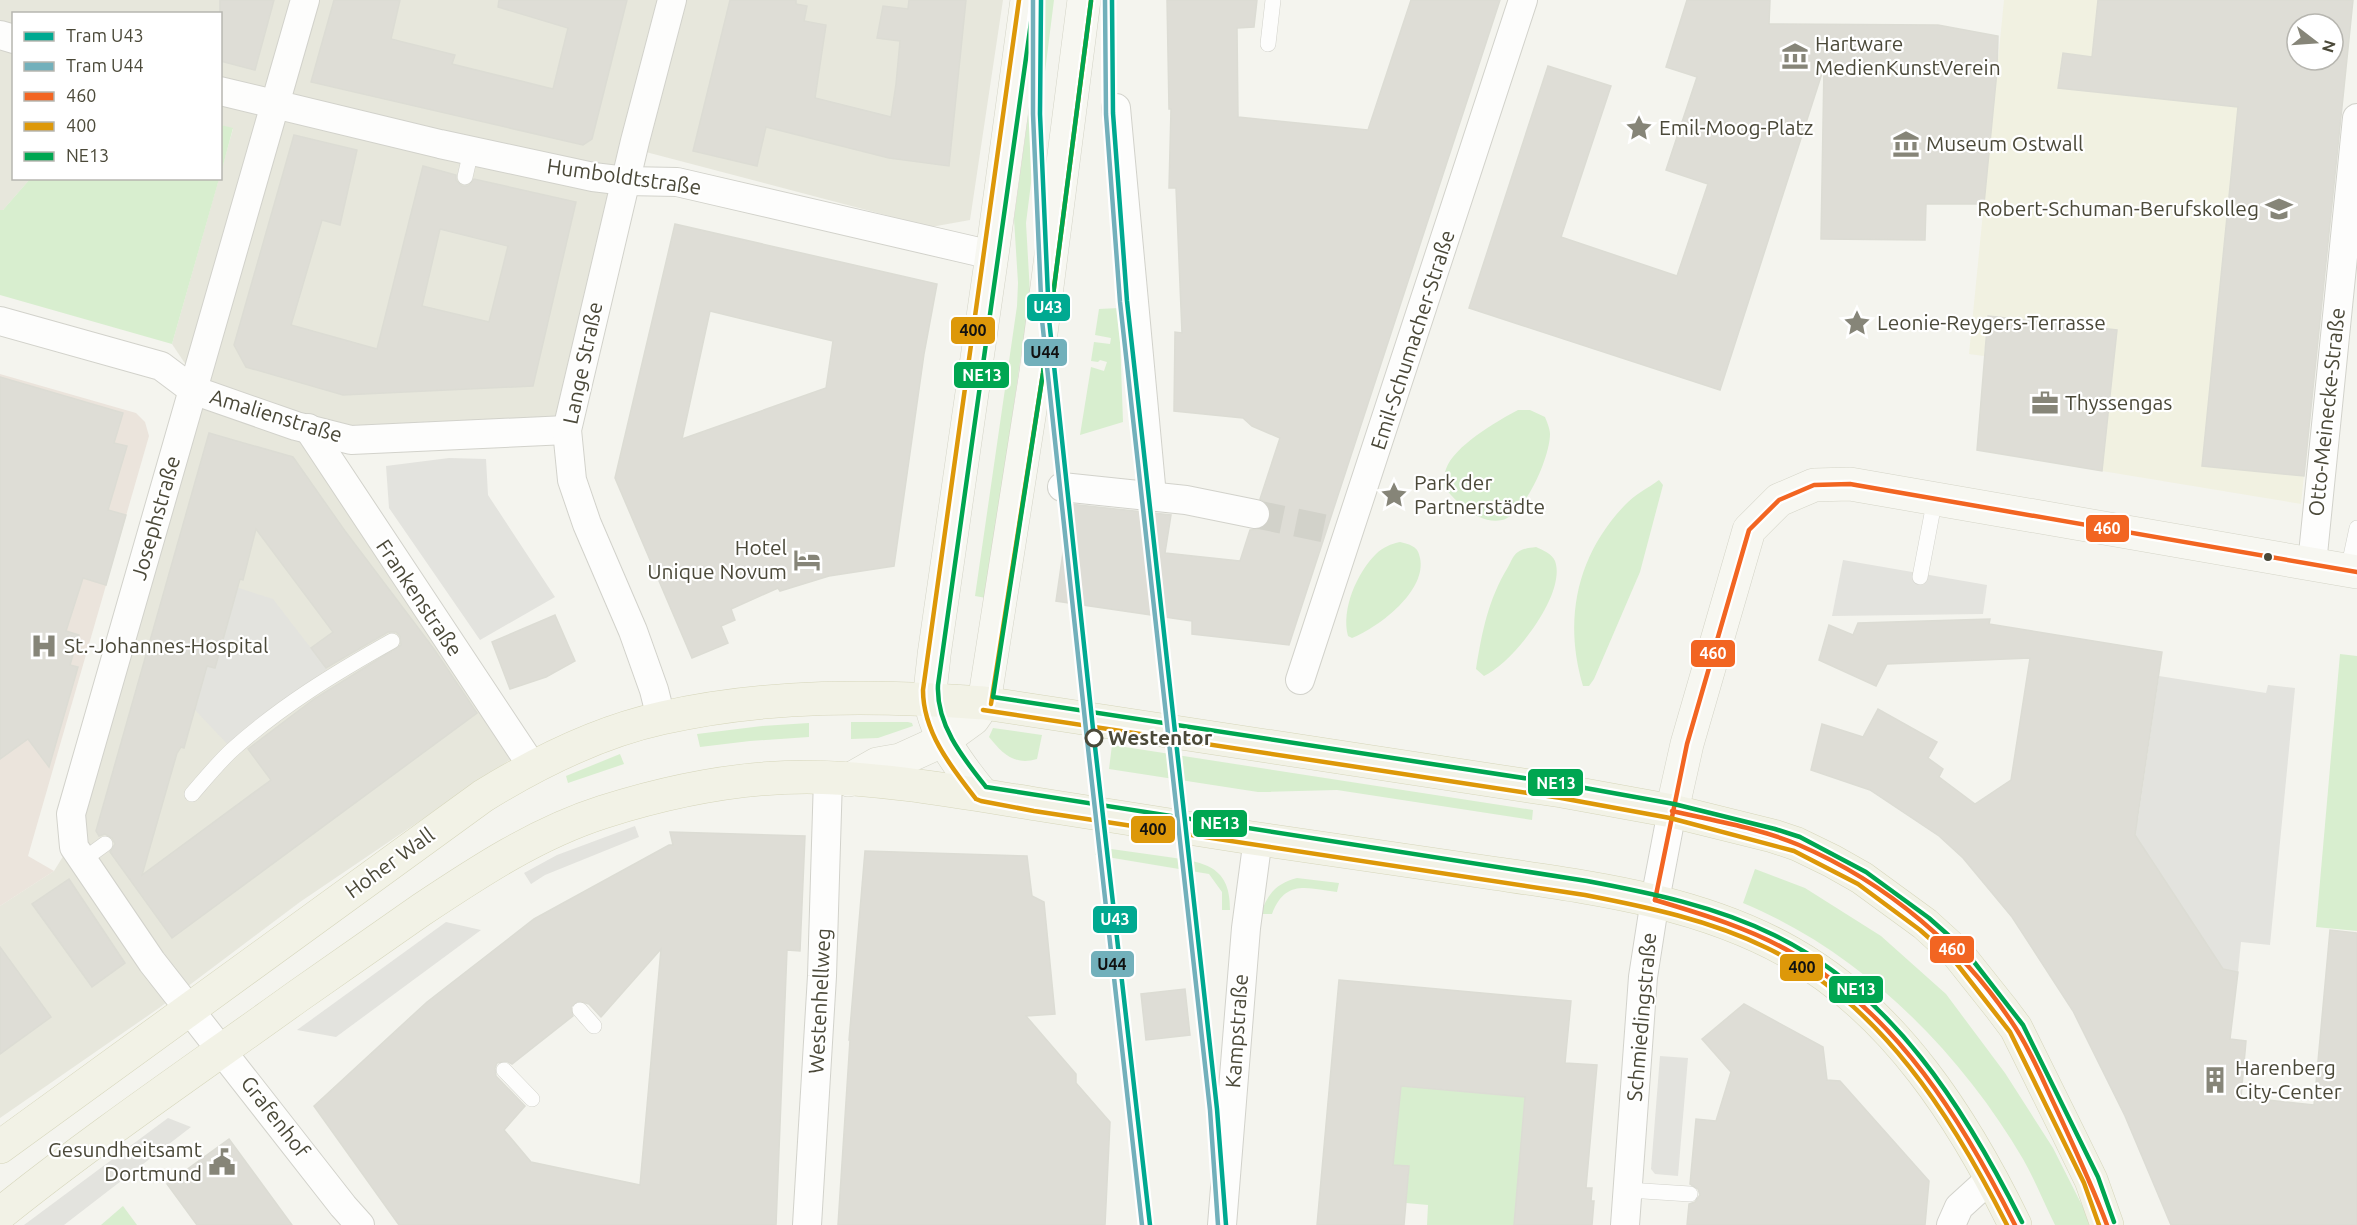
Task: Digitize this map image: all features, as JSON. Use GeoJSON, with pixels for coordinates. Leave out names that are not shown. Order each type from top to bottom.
{"type":"FeatureCollection","features":[{"type":"Feature","properties":{"kind":"main road"},"geometry":{"type":"LineString","coordinates":[[982,794],[944,740],[934,718],[931,699],[937,633],[1027,0]]}},
{"type":"Feature","properties":{"kind":"main road"},"geometry":{"type":"LineString","coordinates":[[838,779],[877,764],[900,760],[944,740],[973,719],[984,703],[1034,384],[1084,0]]}},
{"type":"Feature","properties":{"kind":"main road"},"geometry":{"type":"LineString","coordinates":[[1672,811],[1687,744],[1749,530],[1779,500],[1814,484],[1850,483],[2352,571]]}},
{"type":"Feature","properties":{"kind":"main road","name":"Hoher Wall"},"geometry":{"type":"LineString","coordinates":[[0,1147],[483,796],[532,766],[600,737],[658,704],[744,704],[832,698],[931,699]]}},
{"type":"Feature","properties":{"kind":"main road"},"geometry":{"type":"LineString","coordinates":[[931,699],[984,703],[1562,791],[1672,811],[1797,844],[1832,861],[1891,898],[1925,924],[1958,954],[2016,1028],[2091,1180],[2107,1225]]}},
{"type":"Feature","properties":{"kind":"main road"},"geometry":{"type":"LineString","coordinates":[[0,1214],[164,1091],[471,876],[558,829],[597,814],[665,794],[759,780],[838,779],[915,785],[982,794],[1550,881],[1655,900],[1713,918],[1796,955],[1865,1009],[1913,1060],[1961,1126],[1992,1177],[2015,1225]]}},
{"type":"Feature","properties":{"kind":"street","name":"Josephstraße"},"geometry":{"type":"LineString","coordinates":[[189,1009],[152,962],[94,852],[74,847],[71,814],[305,0]]}},
{"type":"Feature","properties":{"kind":"street","name":"Lange Straße"},"geometry":{"type":"LineString","coordinates":[[658,704],[633,631],[587,524],[572,480],[567,430],[672,0]]}},
{"type":"Feature","properties":{"kind":"street","name":"Emil-Schumacher-Straße"},"geometry":{"type":"LineString","coordinates":[[1300,680],[1338,531],[1427,297],[1523,0]]}},
{"type":"Feature","properties":{"kind":"street","name":"Humboldtstraße"},"geometry":{"type":"LineString","coordinates":[[222,92],[275,105],[468,164],[626,181],[677,182],[992,255]]}},
{"type":"Feature","properties":{"kind":"street"},"geometry":{"type":"LineString","coordinates":[[1116,108],[1152,496]]}},
{"type":"Feature","properties":{"kind":"street","name":"Otto-Meinecke-Straße"},"geometry":{"type":"LineString","coordinates":[[2312,564],[2315,456],[2351,125]]}},
{"type":"Feature","properties":{"kind":"street","name":"Amalienstraße"},"geometry":{"type":"LineString","coordinates":[[0,321],[161,366],[193,390],[351,440],[567,430]]}},
{"type":"Feature","properties":{"kind":"street","name":"Frankenstraße"},"geometry":{"type":"LineString","coordinates":[[308,428],[422,619],[518,743],[532,766]]}},
{"type":"Feature","properties":{"kind":"street"},"geometry":{"type":"LineString","coordinates":[[1062,487],[1110,499],[1152,496],[1186,500],[1255,514]]}},
{"type":"Feature","properties":{"kind":"street","name":"Westenhellweg"},"geometry":{"type":"LineString","coordinates":[[807,1225],[822,976],[838,779]]}},
{"type":"Feature","properties":{"kind":"street","name":"Schmiedingstraße"},"geometry":{"type":"LineString","coordinates":[[1625,1225],[1643,977],[1672,811]]}},
{"type":"Feature","properties":{"kind":"street","name":"Kampstraße"},"geometry":{"type":"LineString","coordinates":[[1222,1225],[1246,928],[1258,838]]}},
{"type":"Feature","properties":{"kind":"street","name":"Grafenhof"},"geometry":{"type":"LineString","coordinates":[[189,1009],[360,1225]]}},
{"type":"Feature","properties":{"kind":"street"},"geometry":{"type":"LineString","coordinates":[[1951,1225],[1959,1207],[1992,1177]]}},
{"type":"Feature","properties":{"kind":"lane"},"geometry":{"type":"LineString","coordinates":[[1268,44],[1272,0]]}},
{"type":"Feature","properties":{"kind":"lane"},"geometry":{"type":"LineString","coordinates":[[1920,577],[1935,498]]}},
{"type":"Feature","properties":{"kind":"lane"},"geometry":{"type":"LineString","coordinates":[[2352,571],[2357,528]]}},
{"type":"Feature","properties":{"kind":"lane"},"geometry":{"type":"LineString","coordinates":[[192,794],[231,751],[282,705],[392,641]]}},
{"type":"Feature","properties":{"kind":"lane"},"geometry":{"type":"LineString","coordinates":[[580,1010],[594,1026]]}},
{"type":"Feature","properties":{"kind":"lane"},"geometry":{"type":"LineString","coordinates":[[504,1070],[532,1099]]}},
{"type":"Feature","properties":{"kind":"lane"},"geometry":{"type":"LineString","coordinates":[[1628,1190],[1690,1194]]}},
{"type":"Feature","properties":{"kind":"shaded area"},"geometry":{"type":"Polygon","coordinates":[[[0,0],[1003,0],[970,220],[931,227],[623,146],[574,426],[346,436],[300,424],[517,755],[300,902],[159,1008],[0,1118],[0,906],[54,871],[67,850],[200,386],[172,344],[219,180],[222,180],[222,168],[233,129],[222,125],[222,12],[12,12],[12,180],[29,180],[3,210],[0,210],[0,0]]]}},
{"type":"Feature","properties":{"kind":"shaded area"},"geometry":{"type":"Polygon","coordinates":[[[2004,0],[2353,0],[2301,504],[2102,471],[2117,331],[1988,317],[1984,356],[1969,354],[2004,0]]]}},
{"type":"Feature","properties":{"kind":"shaded area","name":"St.-Johannes-Hospital"},"geometry":{"type":"Polygon","coordinates":[[[0,374],[136,413],[145,422],[149,436],[28,856],[54,871],[0,906],[0,374]]]}},
{"type":"Feature","properties":{"kind":"shaded area"},"geometry":{"type":"Polygon","coordinates":[[[449,458],[486,459],[488,495],[555,597],[480,640],[389,508],[386,466],[449,458]]]}},
{"type":"Feature","properties":{"kind":"shaded area"},"geometry":{"type":"Polygon","coordinates":[[[1843,560],[1987,585],[1983,614],[1832,616],[1843,560]]]}},
{"type":"Feature","properties":{"kind":"shaded area"},"geometry":{"type":"Polygon","coordinates":[[[229,585],[273,599],[327,669],[280,703],[230,747],[195,710],[207,666],[215,668],[229,585]]]}},
{"type":"Feature","properties":{"kind":"shaded area"},"geometry":{"type":"Polygon","coordinates":[[[2159,676],[2266,693],[2268,685],[2295,688],[2270,945],[2241,942],[2238,972],[2223,969],[2128,825],[2138,819],[2159,676]]]}},
{"type":"Feature","properties":{"kind":"shaded area"},"geometry":{"type":"Polygon","coordinates":[[[635,826],[639,837],[545,875],[531,884],[524,873],[557,855],[635,826]]]}},
{"type":"Feature","properties":{"kind":"shaded area"},"geometry":{"type":"Polygon","coordinates":[[[446,922],[481,930],[336,1037],[297,1030],[446,922]]]}},
{"type":"Feature","properties":{"kind":"shaded area"},"geometry":{"type":"Polygon","coordinates":[[[1660,1056],[1688,1058],[1678,1176],[1655,1174],[1651,1169],[1660,1056]]]}},
{"type":"Feature","properties":{"kind":"shaded area"},"geometry":{"type":"Polygon","coordinates":[[[168,1118],[191,1127],[64,1225],[24,1225],[168,1118]]]}},
{"type":"Feature","properties":{"kind":"green space"},"geometry":{"type":"Polygon","coordinates":[[[1044,0],[1054,0],[1026,223],[1030,293],[986,598],[975,596],[1017,306],[1014,219],[1044,0]]]}},
{"type":"Feature","properties":{"kind":"green space"},"geometry":{"type":"Polygon","coordinates":[[[222,125],[233,128],[222,169],[222,125]]]}},
{"type":"Feature","properties":{"kind":"green space"},"geometry":{"type":"Polygon","coordinates":[[[29,180],[219,180],[172,344],[0,295],[0,210],[3,210],[29,180]]]}},
{"type":"Feature","properties":{"kind":"green space"},"geometry":{"type":"Polygon","coordinates":[[[1119,308],[1123,422],[1080,435],[1091,367],[1104,371],[1107,362],[1091,361],[1094,342],[1110,344],[1111,338],[1095,335],[1099,309],[1119,308]]]}},
{"type":"Feature","properties":{"kind":"green space"},"geometry":{"type":"Polygon","coordinates":[[[1518,410],[1530,410],[1545,417],[1550,434],[1546,456],[1535,484],[1519,508],[1511,516],[1502,520],[1485,519],[1462,506],[1444,487],[1445,471],[1451,460],[1467,443],[1488,427],[1518,410]]]}},
{"type":"Feature","properties":{"kind":"green space"},"geometry":{"type":"Polygon","coordinates":[[[1659,480],[1663,485],[1640,572],[1594,679],[1589,686],[1583,686],[1574,636],[1578,589],[1585,567],[1595,545],[1625,505],[1659,480]]]}},
{"type":"Feature","properties":{"kind":"green space"},"geometry":{"type":"Polygon","coordinates":[[[1400,542],[1418,551],[1420,570],[1416,582],[1409,594],[1388,616],[1363,633],[1352,638],[1348,636],[1347,614],[1357,581],[1369,562],[1379,552],[1387,546],[1400,542]]]}},
{"type":"Feature","properties":{"kind":"green space"},"geometry":{"type":"Polygon","coordinates":[[[1536,547],[1550,554],[1555,561],[1557,575],[1553,591],[1535,626],[1522,643],[1496,669],[1484,676],[1476,669],[1483,629],[1495,592],[1515,555],[1522,550],[1536,547]]]}},
{"type":"Feature","properties":{"kind":"green space"},"geometry":{"type":"Polygon","coordinates":[[[2340,654],[2357,656],[2357,931],[2316,927],[2340,654]]]}},
{"type":"Feature","properties":{"kind":"green space"},"geometry":{"type":"Polygon","coordinates":[[[851,722],[908,722],[913,726],[878,738],[851,739],[851,722]]]}},
{"type":"Feature","properties":{"kind":"green space"},"geometry":{"type":"Polygon","coordinates":[[[809,723],[809,737],[700,747],[697,734],[762,726],[809,723]]]}},
{"type":"Feature","properties":{"kind":"green space"},"geometry":{"type":"Polygon","coordinates":[[[993,728],[1042,735],[1037,759],[1022,761],[1009,757],[989,737],[993,728]]]}},
{"type":"Feature","properties":{"kind":"green space"},"geometry":{"type":"Polygon","coordinates":[[[1112,745],[1533,810],[1532,820],[1337,790],[1258,792],[1109,769],[1112,745]]]}},
{"type":"Feature","properties":{"kind":"green space"},"geometry":{"type":"Polygon","coordinates":[[[620,754],[624,764],[568,783],[566,776],[620,754]]]}},
{"type":"Feature","properties":{"kind":"green space"},"geometry":{"type":"Polygon","coordinates":[[[1097,847],[1188,860],[1210,867],[1219,873],[1225,882],[1229,894],[1230,910],[1222,910],[1222,892],[1209,874],[1095,855],[1097,847]]]}},
{"type":"Feature","properties":{"kind":"green space"},"geometry":{"type":"Polygon","coordinates":[[[1755,869],[1805,888],[1881,936],[1946,994],[2005,1073],[2053,1148],[2092,1225],[2055,1225],[2023,1159],[1997,1119],[1969,1080],[1903,1008],[1828,948],[1743,903],[1755,869]]]}},
{"type":"Feature","properties":{"kind":"green space"},"geometry":{"type":"Polygon","coordinates":[[[1297,878],[1339,883],[1337,892],[1298,888],[1283,895],[1272,914],[1261,914],[1266,901],[1278,886],[1297,878]]]}},
{"type":"Feature","properties":{"kind":"green space"},"geometry":{"type":"Polygon","coordinates":[[[1391,1085],[1525,1097],[1514,1225],[1427,1225],[1428,1205],[1406,1203],[1409,1167],[1393,1165],[1397,1126],[1391,1085]]]}},
{"type":"Feature","properties":{"kind":"green space"},"geometry":{"type":"Polygon","coordinates":[[[123,1206],[137,1225],[101,1225],[123,1206]]]}},
{"type":"Feature","properties":{"kind":"building"},"geometry":{"type":"Polygon","coordinates":[[[220,0],[274,0],[255,70],[222,62],[222,12],[220,12],[220,0]]]}},
{"type":"Feature","properties":{"kind":"building"},"geometry":{"type":"Polygon","coordinates":[[[334,0],[400,0],[391,39],[455,55],[452,64],[553,89],[568,28],[498,7],[499,0],[627,0],[592,139],[583,145],[311,82],[334,0]]]}},
{"type":"Feature","properties":{"kind":"building"},"geometry":{"type":"Polygon","coordinates":[[[730,0],[796,0],[796,4],[807,6],[804,21],[826,25],[815,98],[891,117],[900,41],[877,38],[883,6],[908,9],[909,0],[966,0],[949,166],[889,158],[766,127],[757,166],[693,151],[730,0]]]}},
{"type":"Feature","properties":{"kind":"building"},"geometry":{"type":"Polygon","coordinates":[[[1167,0],[1257,0],[1254,27],[1237,28],[1238,117],[1368,130],[1411,0],[1500,0],[1289,645],[1192,634],[1192,621],[1056,601],[1070,504],[1171,515],[1165,553],[1240,561],[1250,530],[1261,529],[1268,524],[1271,517],[1270,508],[1260,499],[1280,438],[1252,426],[1243,418],[1174,411],[1175,332],[1182,333],[1176,188],[1169,188],[1171,109],[1169,109],[1167,0]]]}},
{"type":"Feature","properties":{"kind":"building"},"geometry":{"type":"Polygon","coordinates":[[[1687,0],[1770,0],[1769,24],[1938,25],[1998,36],[1997,71],[1984,204],[1926,204],[1925,240],[1821,239],[1824,67],[1720,390],[1469,308],[1548,66],[1611,86],[1561,237],[1677,276],[1708,184],[1666,170],[1697,77],[1666,67],[1687,0]]]}},
{"type":"Feature","properties":{"kind":"building","name":"Robert-Schuman-Berufskolleg"},"geometry":{"type":"Polygon","coordinates":[[[2098,0],[2353,0],[2304,476],[2202,466],[2238,107],[2058,88],[2063,53],[2092,57],[2098,0]]]}},
{"type":"Feature","properties":{"kind":"building"},"geometry":{"type":"Polygon","coordinates":[[[294,135],[357,150],[340,225],[322,220],[291,325],[377,349],[423,166],[456,175],[456,180],[462,186],[468,186],[474,179],[576,202],[533,386],[343,395],[246,367],[234,345],[294,135]],[[440,229],[422,306],[489,322],[508,246],[440,229]]]}},
{"type":"Feature","properties":{"kind":"building"},"geometry":{"type":"Polygon","coordinates":[[[675,224],[937,284],[924,354],[894,566],[829,576],[780,591],[778,588],[731,609],[735,620],[721,626],[728,643],[692,658],[615,478],[675,224]],[[710,311],[682,439],[826,388],[833,341],[710,311]]]}},
{"type":"Feature","properties":{"kind":"building","name":"Thyssengas"},"geometry":{"type":"Polygon","coordinates":[[[1988,316],[2117,330],[2102,471],[1977,450],[1988,316]]]}},
{"type":"Feature","properties":{"kind":"building","name":"St.-Johannes-Hospital"},"geometry":{"type":"Polygon","coordinates":[[[0,377],[123,413],[114,443],[127,446],[108,510],[126,515],[106,585],[83,578],[66,631],[79,635],[70,665],[78,667],[49,767],[28,739],[0,759],[0,377]]]}},
{"type":"Feature","properties":{"kind":"building"},"geometry":{"type":"Polygon","coordinates":[[[209,433],[293,457],[345,531],[434,649],[477,713],[172,938],[110,852],[115,844],[112,838],[105,834],[99,836],[96,831],[209,433]],[[256,529],[243,580],[240,579],[215,668],[207,666],[184,748],[181,747],[177,753],[142,875],[271,780],[248,749],[314,699],[401,645],[400,636],[396,632],[388,632],[326,668],[311,648],[333,632],[256,529]]]}},
{"type":"Feature","properties":{"kind":"building"},"geometry":{"type":"Polygon","coordinates":[[[555,615],[575,661],[546,677],[510,689],[492,642],[555,615]]]}},
{"type":"Feature","properties":{"kind":"building"},"geometry":{"type":"Polygon","coordinates":[[[1990,619],[1989,624],[2162,652],[2135,835],[2223,969],[2238,972],[2230,1039],[2246,1041],[2241,1097],[2314,1105],[2330,930],[2357,933],[2357,1225],[2171,1225],[2125,1116],[2073,1011],[2012,917],[1963,858],[1939,836],[1870,790],[1811,770],[1822,724],[1863,737],[1878,709],[1937,742],[1928,758],[1943,769],[1939,777],[1975,804],[2011,780],[2030,658],[1887,664],[1876,686],[1819,660],[1829,625],[1853,635],[1858,623],[1990,619]]]}},
{"type":"Feature","properties":{"kind":"building"},"geometry":{"type":"Polygon","coordinates":[[[670,832],[805,836],[800,951],[787,950],[776,1225],[399,1225],[314,1106],[427,1002],[534,919],[669,845],[673,845],[670,832]],[[661,949],[601,1017],[589,1004],[578,1001],[571,1007],[573,1016],[512,1064],[506,1061],[497,1063],[495,1068],[496,1076],[525,1106],[504,1130],[531,1162],[640,1185],[661,949]]]}},
{"type":"Feature","properties":{"kind":"building"},"geometry":{"type":"Polygon","coordinates":[[[865,851],[1027,856],[1032,896],[1044,902],[1055,1014],[1026,1016],[1076,1074],[1076,1083],[1110,1122],[1105,1225],[838,1225],[849,1040],[865,851]]]}},
{"type":"Feature","properties":{"kind":"building"},"geometry":{"type":"Polygon","coordinates":[[[69,879],[125,963],[92,987],[32,904],[69,879]]]}},
{"type":"Feature","properties":{"kind":"building"},"geometry":{"type":"Polygon","coordinates":[[[0,947],[51,1017],[0,1054],[0,947]]]}},
{"type":"Feature","properties":{"kind":"building"},"geometry":{"type":"Polygon","coordinates":[[[1339,980],[1571,1001],[1565,1063],[1597,1065],[1586,1188],[1592,1188],[1591,1201],[1594,1201],[1592,1225],[1514,1225],[1525,1097],[1401,1086],[1393,1165],[1409,1166],[1404,1225],[1317,1225],[1339,980]]]}},
{"type":"Feature","properties":{"kind":"building"},"geometry":{"type":"Polygon","coordinates":[[[1185,989],[1190,1035],[1146,1040],[1141,994],[1185,989]]]}},
{"type":"Feature","properties":{"kind":"building"},"geometry":{"type":"Polygon","coordinates":[[[1744,1004],[1823,1047],[1827,1080],[1840,1081],[1929,1181],[1925,1225],[1687,1225],[1689,1204],[1695,1202],[1700,1195],[1698,1189],[1690,1184],[1696,1119],[1716,1121],[1731,1072],[1702,1039],[1744,1004]]]}},
{"type":"Feature","properties":{"kind":"building","name":"Gesundheitsamt Dortmund"},"geometry":{"type":"Polygon","coordinates":[[[229,1139],[292,1225],[197,1225],[167,1184],[229,1139]]]}},
{"type":"Feature","properties":{"kind":"tunnel"},"geometry":{"type":"LineString","coordinates":[[1255,514],[1327,529]]}},
{"type":"Feature","properties":{"kind":"tram line","name":"U44"},"geometry":{"type":"LineString","coordinates":[[1033,0],[1033,114],[1042,320],[1142,1225]]}},
{"type":"Feature","properties":{"kind":"tram line","name":"U43"},"geometry":{"type":"LineString","coordinates":[[1041,0],[1040,114],[1049,319],[1150,1225]]}},
{"type":"Feature","properties":{"kind":"tram line","name":"U44"},"geometry":{"type":"LineString","coordinates":[[1105,0],[1106,114],[1120,302],[1210,1110],[1218,1225]]}},
{"type":"Feature","properties":{"kind":"tram line","name":"U43"},"geometry":{"type":"LineString","coordinates":[[1112,0],[1113,113],[1127,301],[1217,1109],[1226,1225]]}},
{"type":"Feature","properties":{"kind":"transit line","name":"400"},"geometry":{"type":"LineString","coordinates":[[1019,0],[923,690],[924,705],[933,735],[948,762],[976,799],[1034,811],[1585,895],[1678,915],[1745,938],[1808,971],[1845,999],[1879,1031],[1937,1104],[1986,1184],[2007,1225]]}},
{"type":"Feature","properties":{"kind":"transit line","name":"NE13"},"geometry":{"type":"LineString","coordinates":[[1034,1],[938,685],[941,714],[946,727],[960,753],[986,787],[1587,881],[1635,890],[1706,908],[1752,925],[1816,959],[1855,988],[1889,1021],[1950,1097],[1976,1138],[2022,1222]]}},
{"type":"Feature","properties":{"kind":"transit line","name":"400"},"geometry":{"type":"LineString","coordinates":[[991,704],[1043,373],[1091,1]]}},
{"type":"Feature","properties":{"kind":"transit line","name":"NE13"},"geometry":{"type":"LineString","coordinates":[[1091,1],[1043,373],[993,697],[1563,784],[1674,804],[1800,837],[1866,872],[1929,918],[1964,949],[2023,1025],[2098,1177],[2114,1222]]}},
{"type":"Feature","properties":{"kind":"transit line","name":"460"},"geometry":{"type":"LineString","coordinates":[[1655,900],[1687,744],[1749,530],[1779,500],[1814,485],[1850,484],[2357,572]]}},
{"type":"Feature","properties":{"kind":"transit line","name":"400"},"geometry":{"type":"LineString","coordinates":[[983,710],[1561,798],[1670,818],[1794,851],[1858,884],[1920,930],[1953,959],[2010,1032],[2084,1183],[2099,1225]]}},
{"type":"Feature","properties":{"kind":"transit line","name":"460"},"geometry":{"type":"LineString","coordinates":[[1672,811],[1768,834],[1831,860],[1892,898],[1947,944],[1972,970],[2021,1037],[2076,1152],[2107,1225]]}},
{"type":"Feature","properties":{"kind":"transit line","name":"460"},"geometry":{"type":"LineString","coordinates":[[1655,900],[1726,923],[1778,945],[1831,979],[1865,1008],[1896,1039],[1949,1109],[1973,1147],[2015,1225]]}},
{"type":"Feature","properties":{"kind":"place","name":"Hartware MedienKunstVerein"},"geometry":{"type":"Point","coordinates":[1795,56]}},
{"type":"Feature","properties":{"kind":"place","name":"Emil-Moog-Platz"},"geometry":{"type":"Point","coordinates":[1639,128]}},
{"type":"Feature","properties":{"kind":"place","name":"Museum Ostwall"},"geometry":{"type":"Point","coordinates":[1906,144]}},
{"type":"Feature","properties":{"kind":"place","name":"Robert-Schuman-Berufskolleg"},"geometry":{"type":"Point","coordinates":[2279,209]}},
{"type":"Feature","properties":{"kind":"place","name":"Leonie-Reygers-Terrasse"},"geometry":{"type":"Point","coordinates":[1857,323]}},
{"type":"Feature","properties":{"kind":"place","name":"Thyssengas"},"geometry":{"type":"Point","coordinates":[2045,403]}},
{"type":"Feature","properties":{"kind":"place","name":"Park der Partnerstädte"},"geometry":{"type":"Point","coordinates":[1394,495]}},
{"type":"Feature","properties":{"kind":"place","name":"Hotel Unique Novum"},"geometry":{"type":"Point","coordinates":[807,560]}},
{"type":"Feature","properties":{"kind":"place","name":"St.-Johannes-Hospital"},"geometry":{"type":"Point","coordinates":[44,646]}},
{"type":"Feature","properties":{"kind":"place","name":"Westentor"},"geometry":{"type":"Point","coordinates":[1094,738]}},
{"type":"Feature","properties":{"kind":"place","name":"Harenberg City-Center"},"geometry":{"type":"Point","coordinates":[2215,1080]}},
{"type":"Feature","properties":{"kind":"place","name":"Gesundheitsamt Dortmund"},"geometry":{"type":"Point","coordinates":[222,1162]}}]}
